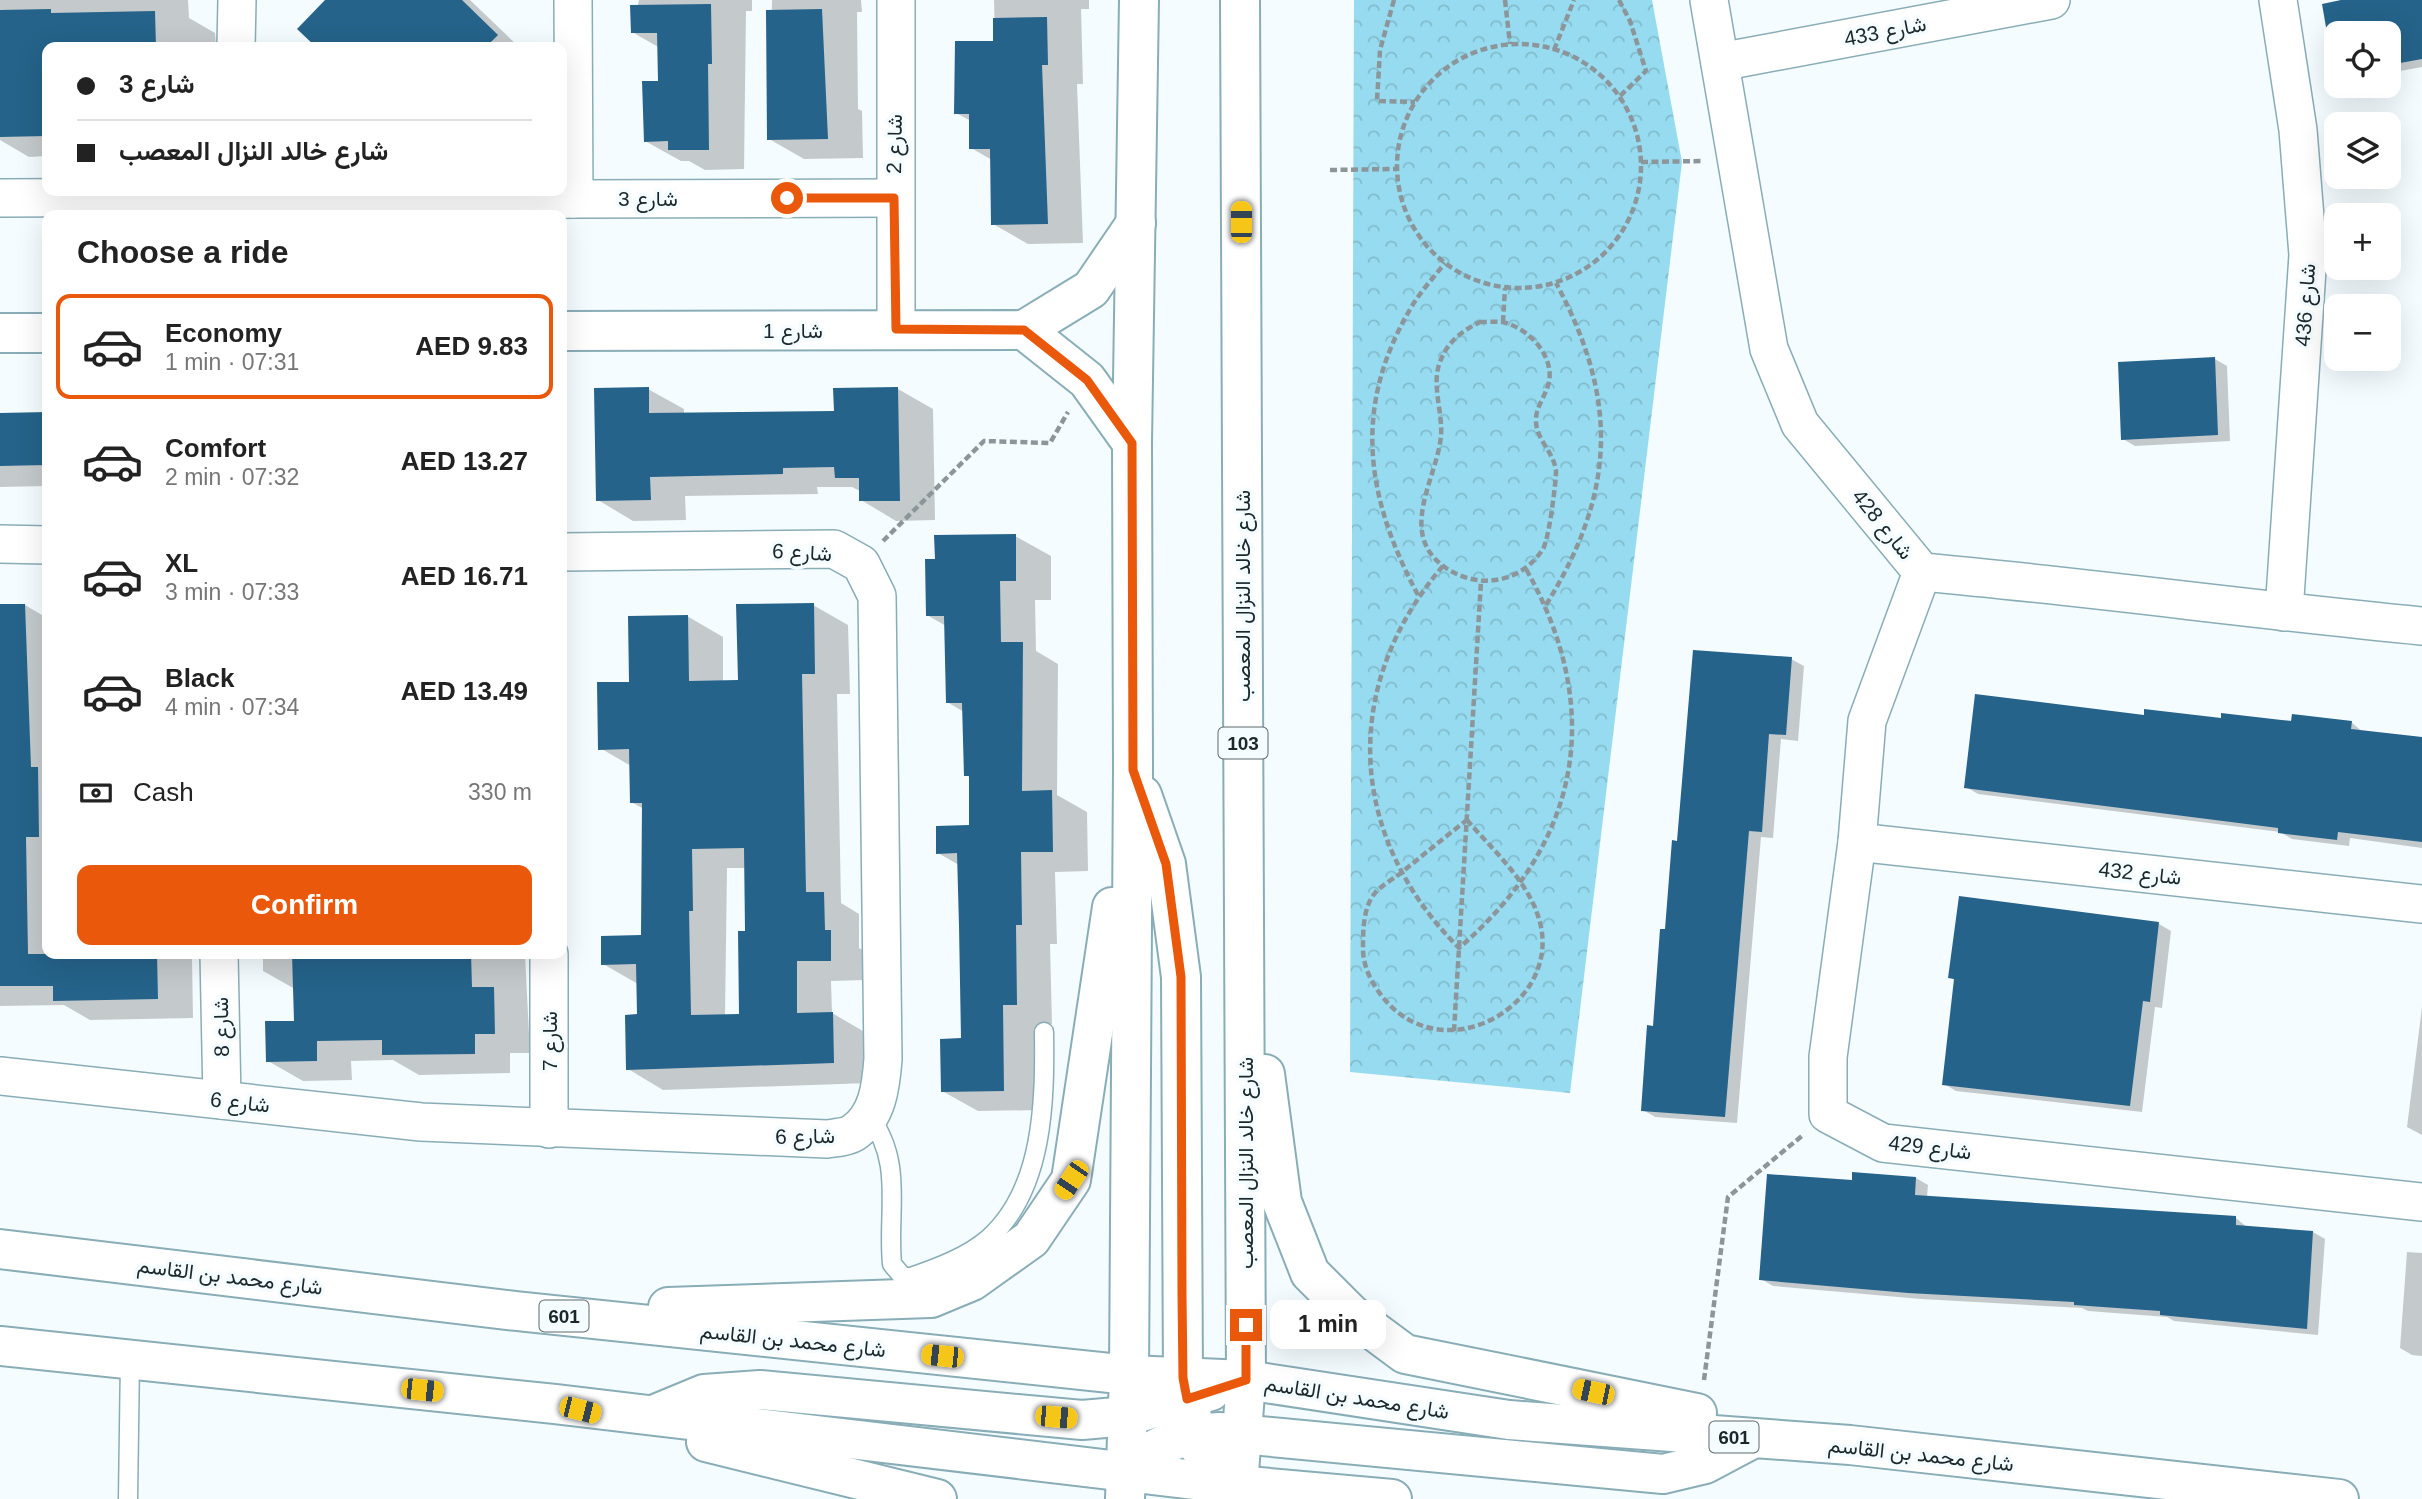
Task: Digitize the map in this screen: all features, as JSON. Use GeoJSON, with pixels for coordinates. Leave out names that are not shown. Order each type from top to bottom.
{"type":"FeatureCollection","features":[{"type":"Feature","properties":{"kind":"main road"},"geometry":{"type":"LineString","coordinates":[[1139,0],[1132,443],[1129,1375],[1171,1412],[1237,1492]]}},
{"type":"Feature","properties":{"kind":"main road","name":"شارع خالد النزال المعصب"},"geometry":{"type":"LineString","coordinates":[[1237,1492],[1246,1380],[1240,0]]}},
{"type":"Feature","properties":{"kind":"main road"},"geometry":{"type":"LineString","coordinates":[[1132,443],[1087,380],[1024,330],[1091,289],[1136,223]]}},
{"type":"Feature","properties":{"kind":"main road","name":"شارع 1"},"geometry":{"type":"LineString","coordinates":[[567,331],[1024,330]]}},
{"type":"Feature","properties":{"kind":"main road"},"geometry":{"type":"LineString","coordinates":[[0,333],[42,333]]}},
{"type":"Feature","properties":{"kind":"main road"},"geometry":{"type":"LineString","coordinates":[[516,1311],[930,1298],[972,1281],[1031,1239],[1071,1180],[1133,770]]}},
{"type":"Feature","properties":{"kind":"main road"},"geometry":{"type":"LineString","coordinates":[[1133,770],[1166,864],[1181,977],[1171,1412],[1181,1488]]}},
{"type":"Feature","properties":{"kind":"main road"},"geometry":{"type":"LineString","coordinates":[[1244,914],[1282,1202],[1310,1273],[1351,1314],[1405,1354],[1850,1445]]}},
{"type":"Feature","properties":{"kind":"main road","name":"شارع محمد بن القاسم"},"geometry":{"type":"LineString","coordinates":[[0,1248],[516,1311],[1129,1375],[1171,1412],[1246,1380],[1509,1420],[1850,1445],[2339,1499]]}},
{"type":"Feature","properties":{"kind":"main road"},"geometry":{"type":"LineString","coordinates":[[0,1346],[653,1415],[1125,1484],[1392,1499]]}},
{"type":"Feature","properties":{"kind":"main road"},"geometry":{"type":"LineString","coordinates":[[653,1415],[704,1394],[760,1390],[1083,1420],[1171,1412],[1240,1434],[1663,1474],[1705,1464],[1754,1438]]}},
{"type":"Feature","properties":{"kind":"main road"},"geometry":{"type":"LineString","coordinates":[[555,1404],[937,1499]]}},
{"type":"Feature","properties":{"kind":"main road"},"geometry":{"type":"LineString","coordinates":[[1125,1484],[1171,1412]]}},
{"type":"Feature","properties":{"kind":"street"},"geometry":{"type":"LineString","coordinates":[[236,42],[237,0]]}},
{"type":"Feature","properties":{"kind":"street"},"geometry":{"type":"LineString","coordinates":[[573,0],[573,198]]}},
{"type":"Feature","properties":{"kind":"street","name":"شارع 2"},"geometry":{"type":"LineString","coordinates":[[896,0],[896,329]]}},
{"type":"Feature","properties":{"kind":"street","name":"شارع 428"},"geometry":{"type":"LineString","coordinates":[[1709,0],[1769,349],[1800,424],[1922,572],[2084,587],[2422,626]]}},
{"type":"Feature","properties":{"kind":"street","name":"شارع 433"},"geometry":{"type":"LineString","coordinates":[[1720,62],[2051,0]]}},
{"type":"Feature","properties":{"kind":"street","name":"شارع 436"},"geometry":{"type":"LineString","coordinates":[[2277,0],[2298,130],[2308,255],[2284,612]]}},
{"type":"Feature","properties":{"kind":"street","name":"شارع 3"},"geometry":{"type":"LineString","coordinates":[[0,198],[118,196]]}},
{"type":"Feature","properties":{"kind":"street","name":"شارع 3"},"geometry":{"type":"LineString","coordinates":[[257,196],[403,209],[573,198],[894,198]]}},
{"type":"Feature","properties":{"kind":"street"},"geometry":{"type":"LineString","coordinates":[[0,544],[42,545]]}},
{"type":"Feature","properties":{"kind":"street","name":"شارع 6"},"geometry":{"type":"LineString","coordinates":[[0,1076],[421,1122],[827,1139],[852,1134],[869,1116],[881,1092],[883,1059],[877,596],[860,564],[834,549],[567,552]]}},
{"type":"Feature","properties":{"kind":"street"},"geometry":{"type":"LineString","coordinates":[[1828,1114],[1828,1057],[1857,842],[1867,721],[1922,572]]}},
{"type":"Feature","properties":{"kind":"street","name":"شارع 432"},"geometry":{"type":"LineString","coordinates":[[1857,842],[2422,904]]}},
{"type":"Feature","properties":{"kind":"street","name":"شارع 8"},"geometry":{"type":"LineString","coordinates":[[219,959],[222,1100]]}},
{"type":"Feature","properties":{"kind":"street","name":"شارع 7"},"geometry":{"type":"LineString","coordinates":[[549,959],[549,1129]]}},
{"type":"Feature","properties":{"kind":"street","name":"شارع 429"},"geometry":{"type":"LineString","coordinates":[[1828,1114],[1883,1143],[2422,1202]]}},
{"type":"Feature","properties":{"kind":"lane"},"geometry":{"type":"LineString","coordinates":[[869,1116],[887,1143],[891,1164],[892,1264],[903,1277],[911,1277],[974,1249],[1000,1226],[1013,1210],[1022,1191],[1037,1136],[1042,1101],[1044,1032]]}},
{"type":"Feature","properties":{"kind":"lane"},"geometry":{"type":"LineString","coordinates":[[128,1499],[130,1359]]}},
{"type":"Feature","properties":{"kind":"path"},"geometry":{"type":"LineString","coordinates":[[1394,0],[1380,50],[1377,101],[1415,102]]}},
{"type":"Feature","properties":{"kind":"path"},"geometry":{"type":"LineString","coordinates":[[1505,0],[1510,44]]}},
{"type":"Feature","properties":{"kind":"path"},"geometry":{"type":"LineString","coordinates":[[1554,50],[1574,0]]}},
{"type":"Feature","properties":{"kind":"path"},"geometry":{"type":"LineString","coordinates":[[1619,0],[1630,21],[1646,71],[1619,96]]}},
{"type":"Feature","properties":{"kind":"path"},"geometry":{"type":"LineString","coordinates":[[1510,44],[1541,45],[1572,55],[1598,73],[1619,96],[1635,128],[1641,162],[1638,193],[1626,223],[1608,249],[1584,269],[1556,283],[1531,288],[1505,288],[1474,280],[1445,263],[1420,237],[1403,205],[1397,169],[1401,134],[1415,102],[1432,80],[1455,62],[1482,49],[1510,44]]}},
{"type":"Feature","properties":{"kind":"path"},"geometry":{"type":"LineString","coordinates":[[1641,162],[1737,161]]}},
{"type":"Feature","properties":{"kind":"path"},"geometry":{"type":"LineString","coordinates":[[1330,170],[1397,169]]}},
{"type":"Feature","properties":{"kind":"path"},"geometry":{"type":"LineString","coordinates":[[1418,595],[1395,552],[1378,503],[1372,452],[1376,400],[1390,350],[1407,316],[1445,263]]}},
{"type":"Feature","properties":{"kind":"path"},"geometry":{"type":"LineString","coordinates":[[1546,605],[1572,564],[1590,518],[1600,458],[1601,421],[1594,372],[1579,326],[1556,283]]}},
{"type":"Feature","properties":{"kind":"path"},"geometry":{"type":"LineString","coordinates":[[1503,322],[1505,288]]}},
{"type":"Feature","properties":{"kind":"path"},"geometry":{"type":"LineString","coordinates":[[1480,322],[1503,322],[1523,330],[1539,345],[1547,363],[1549,382],[1539,403],[1536,422],[1540,438],[1550,451],[1556,471],[1544,547],[1526,569],[1505,579],[1481,581],[1461,577],[1443,566],[1427,545],[1419,519],[1441,436],[1439,362],[1459,332],[1480,322]]}},
{"type":"Feature","properties":{"kind":"path"},"geometry":{"type":"LineString","coordinates":[[860,564],[984,441],[1049,443],[1087,380]]}},
{"type":"Feature","properties":{"kind":"path"},"geometry":{"type":"LineString","coordinates":[[1443,566],[1418,595],[1394,637],[1377,683],[1370,732],[1371,780],[1381,829],[1400,873],[1423,909],[1459,947]]}},
{"type":"Feature","properties":{"kind":"path"},"geometry":{"type":"LineString","coordinates":[[1459,947],[1493,919],[1522,884],[1546,842],[1563,797],[1572,748],[1572,699],[1563,652],[1546,605],[1526,569]]}},
{"type":"Feature","properties":{"kind":"path"},"geometry":{"type":"LineString","coordinates":[[1454,1031],[1481,581]]}},
{"type":"Feature","properties":{"kind":"path"},"geometry":{"type":"LineString","coordinates":[[1467,820],[1522,884],[1538,914],[1542,947],[1534,978],[1515,1006],[1488,1024],[1454,1031],[1424,1027],[1396,1012],[1374,987],[1363,957],[1363,924],[1375,893],[1467,820]]}},
{"type":"Feature","properties":{"kind":"path"},"geometry":{"type":"LineString","coordinates":[[1700,1414],[1728,1197],[1828,1114]]}},
{"type":"Feature","properties":{"kind":"green space"},"geometry":{"type":"Polygon","coordinates":[[[1354,0],[1652,0],[1682,162],[1570,1093],[1350,1072],[1354,0]]]}},
{"type":"Feature","properties":{"kind":"building"},"geometry":{"type":"Polygon","coordinates":[[[325,0],[462,0],[498,35],[491,42],[311,42],[297,29],[325,0]]]}},
{"type":"Feature","properties":{"kind":"building"},"geometry":{"type":"Polygon","coordinates":[[[2341,0],[2422,0],[2422,59],[2401,63],[2401,21],[2325,21],[2322,4],[2341,0]]]}},
{"type":"Feature","properties":{"kind":"building"},"geometry":{"type":"Polygon","coordinates":[[[711,4],[712,64],[708,64],[709,150],[668,150],[668,141],[644,142],[642,81],[658,81],[657,33],[631,33],[630,5],[711,4]]]}},
{"type":"Feature","properties":{"kind":"building"},"geometry":{"type":"Polygon","coordinates":[[[51,9],[51,13],[155,11],[156,42],[42,42],[42,136],[0,137],[0,10],[51,9]]]}},
{"type":"Feature","properties":{"kind":"building"},"geometry":{"type":"Polygon","coordinates":[[[822,9],[828,139],[767,140],[766,10],[822,9]]]}},
{"type":"Feature","properties":{"kind":"building"},"geometry":{"type":"Polygon","coordinates":[[[1047,17],[1048,65],[1042,65],[1048,224],[991,225],[990,149],[969,149],[969,114],[954,114],[955,41],[993,41],[993,18],[1047,17]]]}},
{"type":"Feature","properties":{"kind":"building"},"geometry":{"type":"Polygon","coordinates":[[[2215,357],[2218,435],[2121,440],[2118,362],[2215,357]]]}},
{"type":"Feature","properties":{"kind":"building"},"geometry":{"type":"Polygon","coordinates":[[[649,387],[649,413],[834,411],[833,388],[898,387],[900,501],[859,501],[859,478],[835,478],[834,467],[783,468],[783,474],[650,477],[651,500],[596,501],[594,388],[649,387]]]}},
{"type":"Feature","properties":{"kind":"building"},"geometry":{"type":"Polygon","coordinates":[[[42,412],[42,465],[0,466],[0,413],[42,412]]]}},
{"type":"Feature","properties":{"kind":"building"},"geometry":{"type":"Polygon","coordinates":[[[1016,534],[1016,581],[1000,581],[1001,642],[1023,642],[1022,791],[1052,790],[1053,852],[1021,852],[1022,925],[1016,925],[1017,1005],[1003,1005],[1004,1091],[941,1092],[940,1039],[961,1038],[959,926],[957,853],[936,854],[936,826],[969,825],[969,776],[964,776],[962,703],[946,703],[944,616],[926,616],[925,559],[935,559],[934,535],[1016,534]]]}},
{"type":"Feature","properties":{"kind":"building"},"geometry":{"type":"Polygon","coordinates":[[[814,603],[815,674],[802,674],[806,892],[824,892],[825,930],[831,930],[831,961],[797,961],[797,1013],[833,1012],[834,1063],[626,1070],[625,1015],[637,1014],[636,964],[601,965],[601,936],[641,935],[642,803],[630,803],[629,749],[598,750],[597,682],[629,682],[628,616],[688,615],[689,681],[738,680],[736,604],[814,603]],[[744,848],[692,849],[693,911],[689,911],[691,1015],[739,1014],[738,931],[745,931],[744,848]]]}},
{"type":"Feature","properties":{"kind":"building"},"geometry":{"type":"Polygon","coordinates":[[[0,604],[25,604],[31,767],[38,767],[39,837],[26,837],[28,954],[42,954],[42,959],[157,959],[158,999],[53,1001],[53,986],[0,986],[0,604]]]}},
{"type":"Feature","properties":{"kind":"building"},"geometry":{"type":"Polygon","coordinates":[[[1693,650],[1792,657],[1786,735],[1769,734],[1762,832],[1749,831],[1725,1117],[1641,1111],[1647,1025],[1653,1026],[1660,929],[1665,929],[1672,840],[1677,841],[1693,650]]]}},
{"type":"Feature","properties":{"kind":"building"},"geometry":{"type":"Polygon","coordinates":[[[1975,694],[2144,715],[2144,709],[2221,718],[2221,713],[2291,721],[2292,714],[2352,721],[2351,729],[2422,737],[2422,842],[2338,832],[2337,840],[2278,833],[2278,828],[1964,788],[1975,694]]]}},
{"type":"Feature","properties":{"kind":"building"},"geometry":{"type":"Polygon","coordinates":[[[1959,896],[2159,922],[2150,1002],[2143,1001],[2130,1106],[1942,1085],[1954,979],[1948,978],[1959,896]]]}},
{"type":"Feature","properties":{"kind":"building"},"geometry":{"type":"Polygon","coordinates":[[[292,959],[471,959],[472,987],[494,987],[495,1034],[475,1034],[475,1054],[382,1055],[382,1040],[317,1041],[317,1061],[266,1062],[265,1021],[294,1021],[292,959]]]}},
{"type":"Feature","properties":{"kind":"building"},"geometry":{"type":"Polygon","coordinates":[[[1852,1172],[1916,1177],[1915,1195],[2236,1216],[2236,1225],[2313,1231],[2307,1329],[2160,1315],[2160,1311],[2074,1305],[2074,1302],[1908,1293],[1759,1280],[1767,1174],[1852,1180],[1852,1172]]]}},
{"type":"Feature","properties":{"kind":"route"},"geometry":{"type":"LineString","coordinates":[[787,198],[894,198],[896,329],[1024,330],[1087,380],[1132,443],[1133,770],[1166,864],[1181,977],[1183,1378],[1187,1399],[1246,1380],[1246,1325]]}}]}
